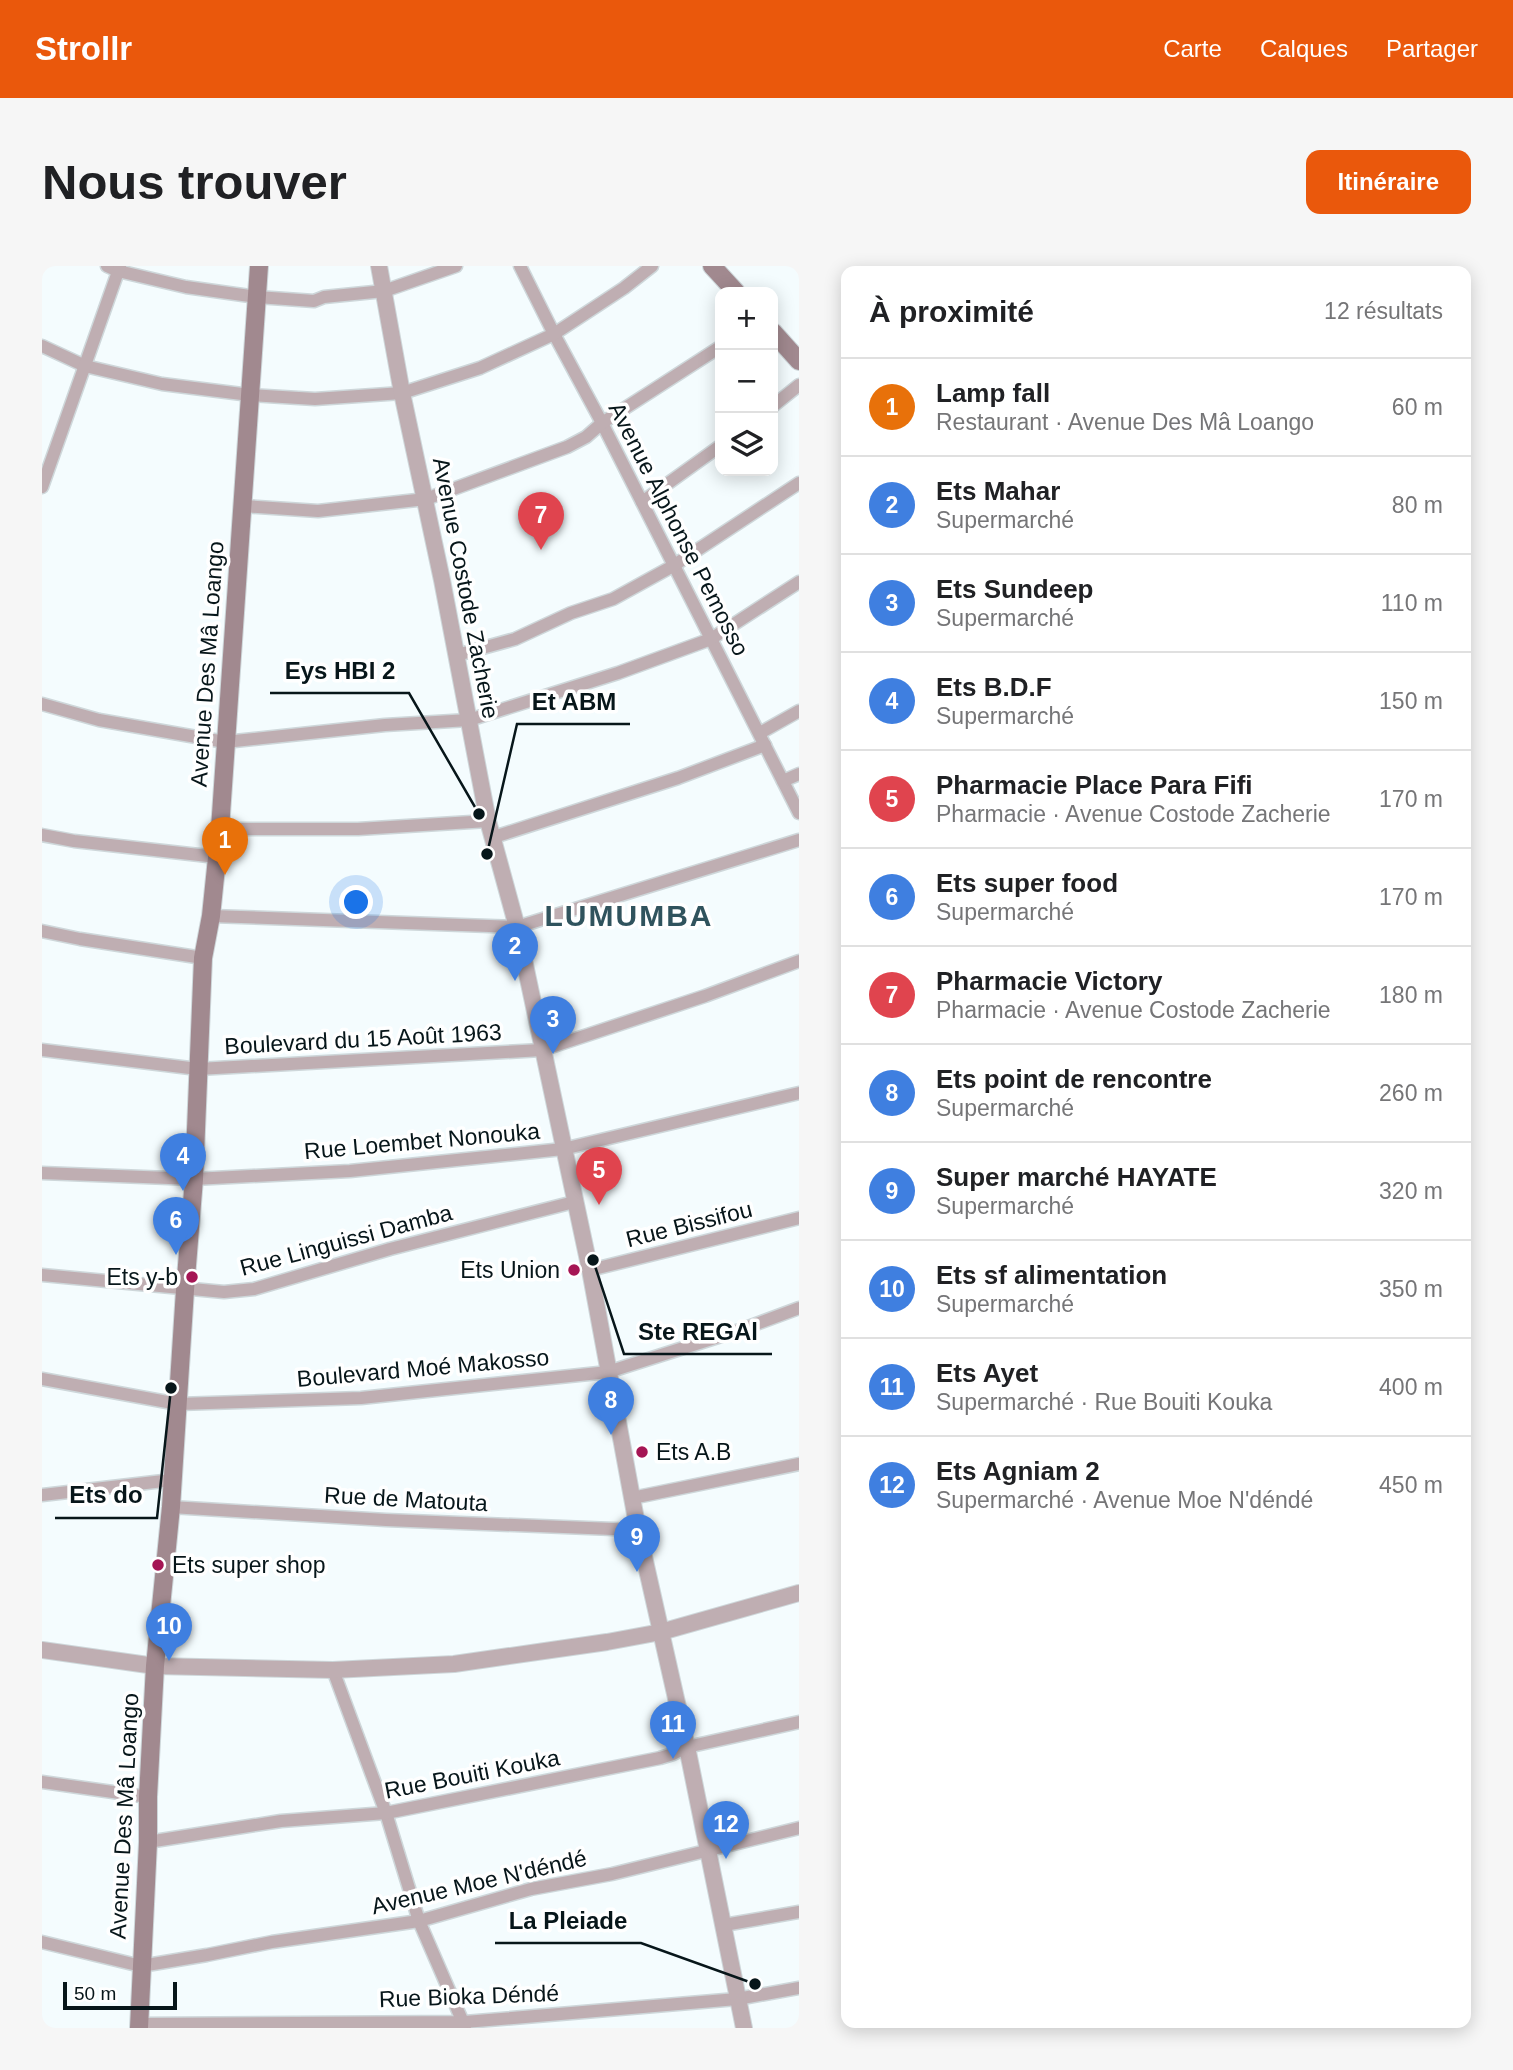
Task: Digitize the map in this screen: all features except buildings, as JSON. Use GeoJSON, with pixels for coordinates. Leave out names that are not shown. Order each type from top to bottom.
{"type":"FeatureCollection","features":[{"type":"Feature","properties":{"kind":"main road","name":"Avenue Des Mâ Loango"},"geometry":{"type":"LineString","coordinates":[[139,2026],[155,1666],[171,1507],[184,1290],[194,1179],[203,958],[211,916],[220,829],[259,266]]}},
{"type":"Feature","properties":{"kind":"main road"},"geometry":{"type":"LineString","coordinates":[[712,266],[731,287]]}},
{"type":"Feature","properties":{"kind":"main road"},"geometry":{"type":"LineString","coordinates":[[778,338],[799,361]]}},
{"type":"Feature","properties":{"kind":"street","name":"Avenue Costode Zacherie"},"geometry":{"type":"LineString","coordinates":[[379,266],[402,393],[426,499],[491,829],[516,927],[590,1270],[638,1530],[687,1747],[744,2028]]}},
{"type":"Feature","properties":{"kind":"street"},"geometry":{"type":"LineString","coordinates":[[42,487],[45,469],[85,366],[115,268],[186,287],[314,301],[324,297],[384,291],[456,266]]}},
{"type":"Feature","properties":{"kind":"street","name":"Avenue Alphonse Pemosso"},"geometry":{"type":"LineString","coordinates":[[520,266],[799,813]]}},
{"type":"Feature","properties":{"kind":"street"},"geometry":{"type":"LineString","coordinates":[[42,346],[85,366],[162,384],[250,395],[315,399],[402,393],[480,368],[554,334],[624,288],[652,266]]}},
{"type":"Feature","properties":{"kind":"street"},"geometry":{"type":"LineString","coordinates":[[243,506],[318,511],[426,499],[567,447],[715,350]]}},
{"type":"Feature","properties":{"kind":"street"},"geometry":{"type":"LineString","coordinates":[[778,402],[799,385]]}},
{"type":"Feature","properties":{"kind":"street"},"geometry":{"type":"LineString","coordinates":[[642,502],[715,450]]}},
{"type":"Feature","properties":{"kind":"street"},"geometry":{"type":"LineString","coordinates":[[457,654],[515,639],[571,613],[613,599],[673,566],[799,483]]}},
{"type":"Feature","properties":{"kind":"street"},"geometry":{"type":"LineString","coordinates":[[42,704],[99,720],[225,742],[469,720],[618,673],[711,639],[799,582]]}},
{"type":"Feature","properties":{"kind":"street"},"geometry":{"type":"LineString","coordinates":[[220,829],[491,829],[678,778],[762,739],[799,711]]}},
{"type":"Feature","properties":{"kind":"street"},"geometry":{"type":"LineString","coordinates":[[783,781],[799,774]]}},
{"type":"Feature","properties":{"kind":"street"},"geometry":{"type":"LineString","coordinates":[[42,835],[217,857]]}},
{"type":"Feature","properties":{"kind":"street"},"geometry":{"type":"LineString","coordinates":[[211,916],[516,927],[799,840]]}},
{"type":"Feature","properties":{"kind":"street"},"geometry":{"type":"LineString","coordinates":[[42,931],[203,958]]}},
{"type":"Feature","properties":{"kind":"street","name":"Boulevard du 15 Août 1963"},"geometry":{"type":"LineString","coordinates":[[42,1050],[198,1069],[542,1050],[705,996],[799,961]]}},
{"type":"Feature","properties":{"kind":"street","name":"Rue Loembet Nonouka"},"geometry":{"type":"LineString","coordinates":[[42,1172],[194,1179],[350,1171],[563,1149],[799,1093]]}},
{"type":"Feature","properties":{"kind":"street","name":"Rue Linguissi Damba"},"geometry":{"type":"LineString","coordinates":[[42,1275],[184,1290],[224,1292],[254,1289],[390,1249],[574,1202]]}},
{"type":"Feature","properties":{"kind":"street","name":"Rue Bissifou"},"geometry":{"type":"LineString","coordinates":[[590,1270],[799,1219]]}},
{"type":"Feature","properties":{"kind":"street","name":"Boulevard Moé Makosso"},"geometry":{"type":"LineString","coordinates":[[42,1379],[178,1404],[361,1398],[607,1371],[740,1330],[799,1308]]}},
{"type":"Feature","properties":{"kind":"street"},"geometry":{"type":"LineString","coordinates":[[632,1498],[799,1464]]}},
{"type":"Feature","properties":{"kind":"street"},"geometry":{"type":"LineString","coordinates":[[42,1495],[172,1480]]}},
{"type":"Feature","properties":{"kind":"street","name":"Rue de Matouta"},"geometry":{"type":"LineString","coordinates":[[171,1507],[638,1530]]}},
{"type":"Feature","properties":{"kind":"street"},"geometry":{"type":"LineString","coordinates":[[42,1650],[155,1666],[333,1670],[454,1664],[661,1632],[799,1593]]}},
{"type":"Feature","properties":{"kind":"street"},"geometry":{"type":"LineString","coordinates":[[333,1670],[386,1814],[419,1921],[465,2025]]}},
{"type":"Feature","properties":{"kind":"street","name":"Rue Bouiti Kouka"},"geometry":{"type":"LineString","coordinates":[[148,1842],[281,1821],[386,1814],[660,1758],[687,1747],[799,1722]]}},
{"type":"Feature","properties":{"kind":"street"},"geometry":{"type":"LineString","coordinates":[[42,1782],[148,1797]]}},
{"type":"Feature","properties":{"kind":"street","name":"Avenue Moe N'déndé"},"geometry":{"type":"LineString","coordinates":[[42,1941],[141,1966],[272,1942],[419,1921],[531,1889],[612,1874],[799,1829]]}},
{"type":"Feature","properties":{"kind":"street"},"geometry":{"type":"LineString","coordinates":[[724,1925],[799,1912]]}},
{"type":"Feature","properties":{"kind":"street","name":"Rue Bioka Déndé"},"geometry":{"type":"LineString","coordinates":[[139,2026],[465,2025],[737,1999],[799,1988]]}},
{"type":"Feature","properties":{"kind":"place","name":"Pharmacie Victory"},"geometry":{"type":"Point","coordinates":[541,550]}},
{"type":"Feature","properties":{"kind":"place","name":"Eys HBI 2"},"geometry":{"type":"Point","coordinates":[479,814]}},
{"type":"Feature","properties":{"kind":"place","name":"Et ABM"},"geometry":{"type":"Point","coordinates":[487,854]}},
{"type":"Feature","properties":{"kind":"place","name":"Lamp fall"},"geometry":{"type":"Point","coordinates":[225,875]}},
{"type":"Feature","properties":{"kind":"place","name":"Ets Mahar"},"geometry":{"type":"Point","coordinates":[515,981]}},
{"type":"Feature","properties":{"kind":"place","name":"Ets Sundeep"},"geometry":{"type":"Point","coordinates":[553,1054]}},
{"type":"Feature","properties":{"kind":"place","name":"Ets B.D.F"},"geometry":{"type":"Point","coordinates":[183,1191]}},
{"type":"Feature","properties":{"kind":"place","name":"Pharmacie Place Para Fifi"},"geometry":{"type":"Point","coordinates":[599,1205]}},
{"type":"Feature","properties":{"kind":"place","name":"Ets super food"},"geometry":{"type":"Point","coordinates":[176,1255]}},
{"type":"Feature","properties":{"kind":"place","name":"Ste REGAl"},"geometry":{"type":"Point","coordinates":[593,1260]}},
{"type":"Feature","properties":{"kind":"place","name":"Ets Union"},"geometry":{"type":"Point","coordinates":[574,1270]}},
{"type":"Feature","properties":{"kind":"place","name":"Ets y-b"},"geometry":{"type":"Point","coordinates":[192,1277]}},
{"type":"Feature","properties":{"kind":"place","name":"Ets do"},"geometry":{"type":"Point","coordinates":[171,1388]}},
{"type":"Feature","properties":{"kind":"place","name":"Ets point de rencontre"},"geometry":{"type":"Point","coordinates":[611,1435]}},
{"type":"Feature","properties":{"kind":"place","name":"Ets A.B"},"geometry":{"type":"Point","coordinates":[642,1452]}},
{"type":"Feature","properties":{"kind":"place","name":"Ets super shop"},"geometry":{"type":"Point","coordinates":[158,1565]}},
{"type":"Feature","properties":{"kind":"place","name":"Super marché HAYATE"},"geometry":{"type":"Point","coordinates":[637,1572]}},
{"type":"Feature","properties":{"kind":"place","name":"Ets sf alimentation"},"geometry":{"type":"Point","coordinates":[169,1661]}},
{"type":"Feature","properties":{"kind":"place","name":"Ets Ayet"},"geometry":{"type":"Point","coordinates":[673,1759]}},
{"type":"Feature","properties":{"kind":"place","name":"Ets Agniam 2"},"geometry":{"type":"Point","coordinates":[726,1859]}},
{"type":"Feature","properties":{"kind":"place","name":"La Pleiade"},"geometry":{"type":"Point","coordinates":[755,1984]}},
{"type":"Feature","properties":{"kind":"district","name":"LUMUMBA"},"geometry":{"type":"Point","coordinates":[629,916]}}]}
